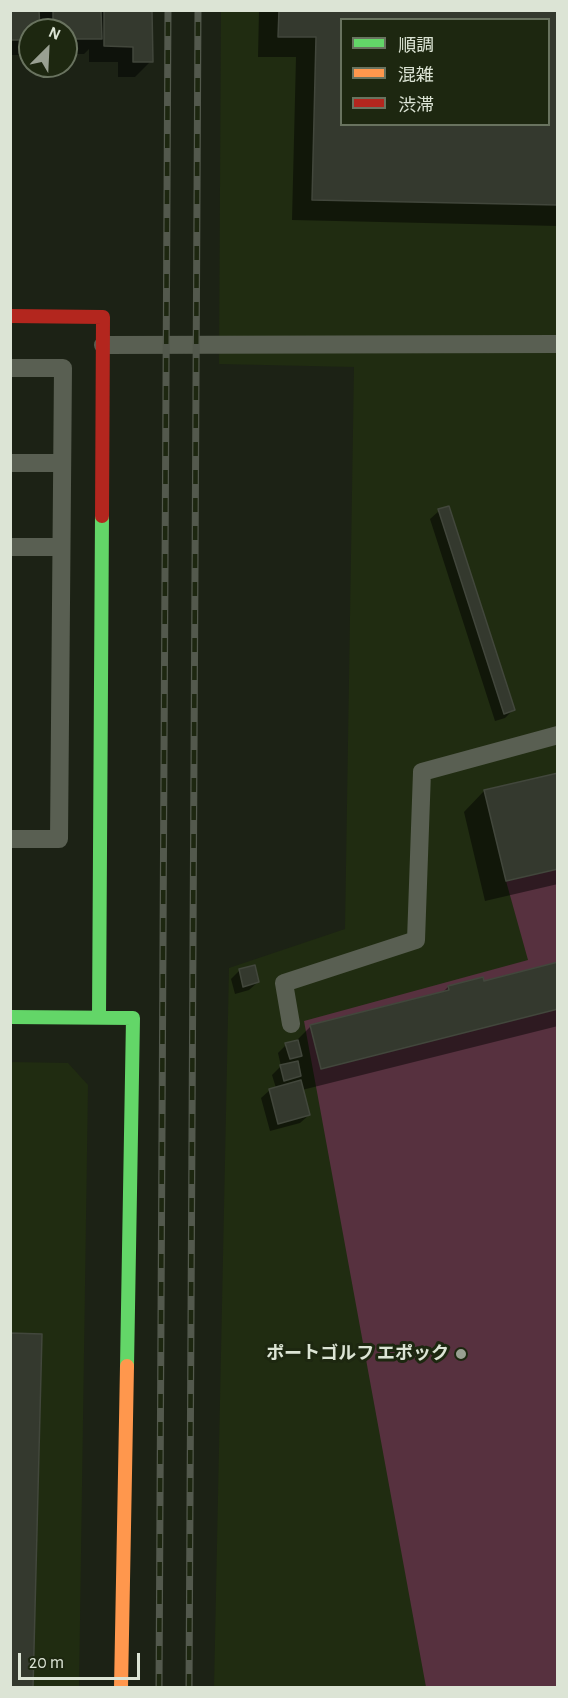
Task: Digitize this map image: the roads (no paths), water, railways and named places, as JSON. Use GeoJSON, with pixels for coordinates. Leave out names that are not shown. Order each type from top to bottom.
{"type":"FeatureCollection","features":[{"type":"Feature","properties":{"kind":"street"},"geometry":{"type":"LineString","coordinates":[[10,316],[103,317],[99,1017]]}},
{"type":"Feature","properties":{"kind":"street"},"geometry":{"type":"LineString","coordinates":[[10,1017],[133,1018],[120,1688]]}},
{"type":"Feature","properties":{"kind":"lane"},"geometry":{"type":"LineString","coordinates":[[103,345],[558,344]]}},
{"type":"Feature","properties":{"kind":"lane"},"geometry":{"type":"LineString","coordinates":[[10,368],[63,368],[59,839],[10,839]]}},
{"type":"Feature","properties":{"kind":"lane"},"geometry":{"type":"LineString","coordinates":[[10,463],[62,463]]}},
{"type":"Feature","properties":{"kind":"lane"},"geometry":{"type":"LineString","coordinates":[[10,547],[61,547]]}},
{"type":"Feature","properties":{"kind":"lane"},"geometry":{"type":"LineString","coordinates":[[291,1024],[284,983],[416,940],[422,772],[558,735]]}},
{"type":"Feature","properties":{"kind":"railway"},"geometry":{"type":"LineString","coordinates":[[159,1688],[168,10]]}},
{"type":"Feature","properties":{"kind":"railway"},"geometry":{"type":"LineString","coordinates":[[189,1688],[198,10]]}},
{"type":"Feature","properties":{"kind":"place","name":"ポートゴルフ エポック"},"geometry":{"type":"Point","coordinates":[461,1354]}}]}
